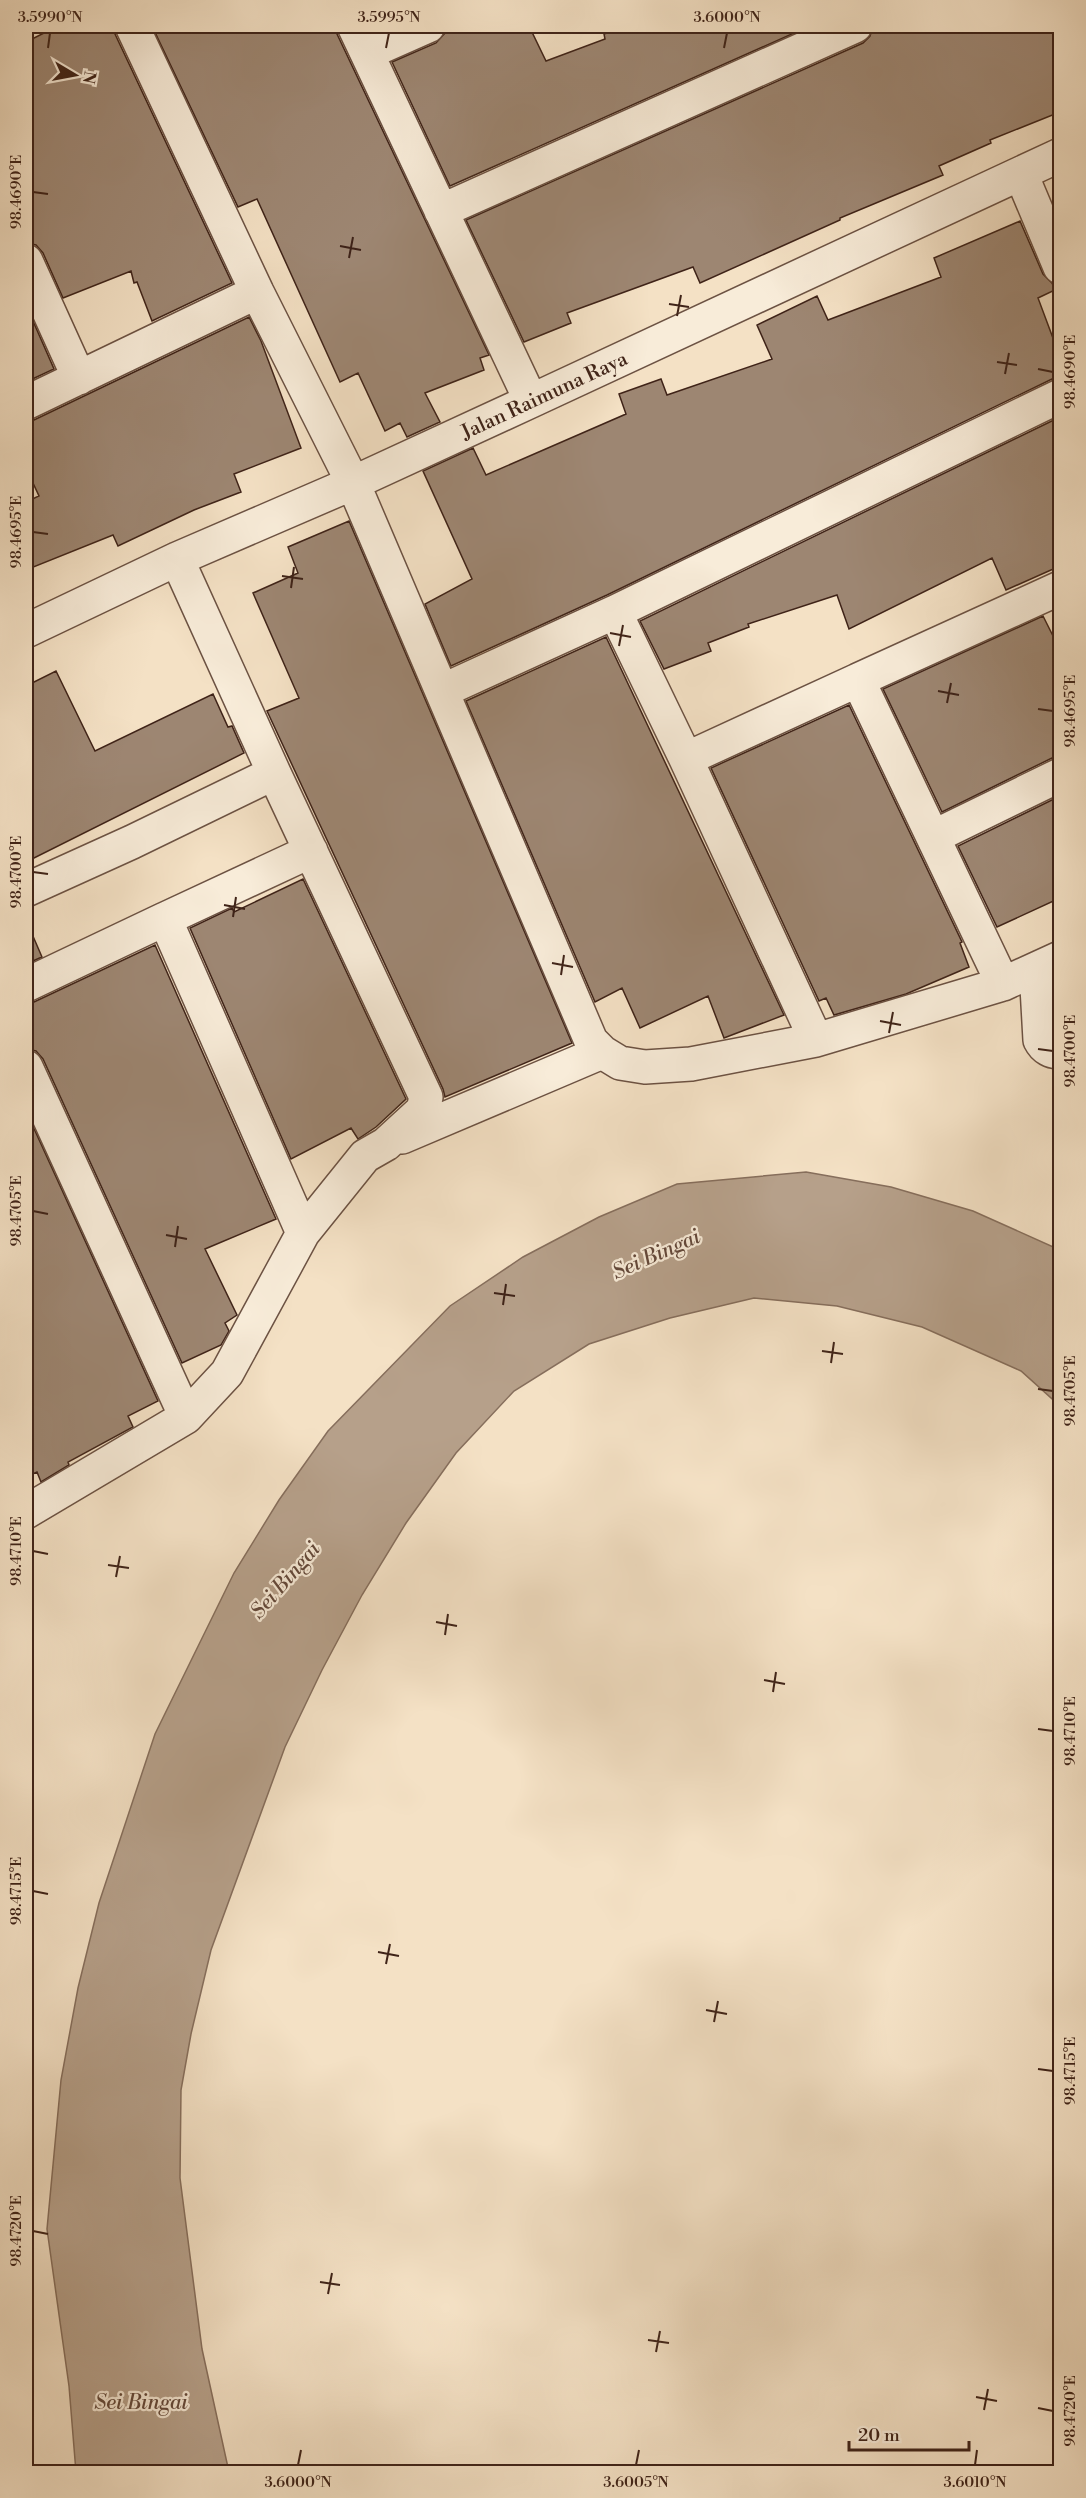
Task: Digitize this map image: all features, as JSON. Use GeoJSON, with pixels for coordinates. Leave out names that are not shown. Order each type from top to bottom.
{"type":"FeatureCollection","features":[{"type":"Feature","properties":{"kind":"street"},"geometry":{"type":"LineString","coordinates":[[132,26],[257,292],[352,483],[591,1041],[602,1052],[620,1063],[645,1067],[691,1064],[816,1040],[1003,984],[1048,963]]}},
{"type":"Feature","properties":{"kind":"street"},"geometry":{"type":"LineString","coordinates":[[429,26],[360,39],[531,401]]}},
{"type":"Feature","properties":{"kind":"street"},"geometry":{"type":"LineString","coordinates":[[441,211],[855,26]]}},
{"type":"Feature","properties":{"kind":"street","name":"Jalan Raimuna Raya"},"geometry":{"type":"LineString","coordinates":[[26,631],[177,559],[352,483],[1060,155]]}},
{"type":"Feature","properties":{"kind":"street"},"geometry":{"type":"LineString","coordinates":[[1022,174],[1060,267]]}},
{"type":"Feature","properties":{"kind":"street"},"geometry":{"type":"LineString","coordinates":[[26,261],[80,378]]}},
{"type":"Feature","properties":{"kind":"street"},"geometry":{"type":"LineString","coordinates":[[26,402],[257,292]]}},
{"type":"Feature","properties":{"kind":"street"},"geometry":{"type":"LineString","coordinates":[[442,691],[615,612],[1060,396]]}},
{"type":"Feature","properties":{"kind":"street"},"geometry":{"type":"LineString","coordinates":[[177,559],[274,773],[426,1097],[423,1110],[386,1144]]}},
{"type":"Feature","properties":{"kind":"street"},"geometry":{"type":"LineString","coordinates":[[686,759],[1060,588]]}},
{"type":"Feature","properties":{"kind":"street"},"geometry":{"type":"LineString","coordinates":[[615,612],[816,1040]]}},
{"type":"Feature","properties":{"kind":"street"},"geometry":{"type":"LineString","coordinates":[[858,680],[1003,984]]}},
{"type":"Feature","properties":{"kind":"street"},"geometry":{"type":"LineString","coordinates":[[26,890],[132,842],[274,773]]}},
{"type":"Feature","properties":{"kind":"street"},"geometry":{"type":"LineString","coordinates":[[933,837],[1060,775]]}},
{"type":"Feature","properties":{"kind":"street"},"geometry":{"type":"LineString","coordinates":[[26,985],[311,851]]}},
{"type":"Feature","properties":{"kind":"street"},"geometry":{"type":"LineString","coordinates":[[165,919],[303,1233]]}},
{"type":"Feature","properties":{"kind":"street"},"geometry":{"type":"LineString","coordinates":[[1048,963],[1040,1040],[1050,1050],[1060,1051]]}},
{"type":"Feature","properties":{"kind":"street"},"geometry":{"type":"LineString","coordinates":[[26,1512],[186,1417],[227,1373],[303,1233],[365,1156],[386,1144],[602,1052]]}},
{"type":"Feature","properties":{"kind":"street"},"geometry":{"type":"LineString","coordinates":[[26,1067],[186,1417]]}},
{"type":"Feature","properties":{"kind":"water","name":"Sei Bingai"},"geometry":{"type":"Polygon","coordinates":[[[806,1172],[891,1187],[973,1211],[1060,1250],[1060,1406],[1021,1371],[922,1327],[837,1306],[754,1298],[670,1318],[589,1344],[514,1391],[456,1453],[406,1523],[362,1595],[285,1747],[211,1950],[191,2034],[181,2090],[180,2178],[202,2349],[229,2472],[76,2472],[69,2386],[47,2229],[61,2080],[78,1988],[99,1903],[155,1734],[234,1573],[279,1500],[328,1431],[450,1306],[523,1257],[599,1217],[677,1184],[806,1172]]]}},
{"type":"Feature","properties":{"kind":"building"},"geometry":{"type":"Polygon","coordinates":[[[58,26],[113,26],[232,283],[152,321],[137,282],[134,283],[131,271],[63,298],[43,253],[36,245],[26,243],[26,42],[58,26]]]}},
{"type":"Feature","properties":{"kind":"building"},"geometry":{"type":"Polygon","coordinates":[[[152,26],[335,26],[489,355],[480,358],[484,370],[425,393],[440,422],[407,437],[400,423],[385,431],[358,373],[340,382],[257,199],[238,207],[152,26]]]}},
{"type":"Feature","properties":{"kind":"building"},"geometry":{"type":"Polygon","coordinates":[[[460,26],[529,26],[546,61],[605,39],[604,34],[628,26],[810,26],[450,186],[392,62],[436,43],[445,33],[460,26]]]}},
{"type":"Feature","properties":{"kind":"building"},"geometry":{"type":"Polygon","coordinates":[[[873,26],[1054,26],[1060,43],[1060,112],[990,140],[991,143],[939,166],[943,175],[840,218],[840,220],[700,283],[693,267],[567,313],[571,323],[524,342],[466,220],[863,43],[870,36],[873,26]]]}},
{"type":"Feature","properties":{"kind":"building"},"geometry":{"type":"Polygon","coordinates":[[[1020,221],[1043,274],[1055,290],[1038,298],[1060,357],[1060,377],[607,595],[451,666],[425,604],[472,579],[423,471],[473,448],[486,475],[626,414],[619,394],[661,379],[667,395],[772,359],[757,325],[817,296],[828,320],[941,277],[934,258],[1020,221]]]}},
{"type":"Feature","properties":{"kind":"building"},"geometry":{"type":"Polygon","coordinates":[[[26,305],[54,369],[26,382],[26,305]]]}},
{"type":"Feature","properties":{"kind":"building"},"geometry":{"type":"Polygon","coordinates":[[[249,317],[261,341],[301,448],[234,474],[241,492],[194,510],[118,546],[113,535],[26,570],[26,502],[39,496],[26,468],[26,422],[249,317]]]}},
{"type":"Feature","properties":{"kind":"building"},"geometry":{"type":"Polygon","coordinates":[[[1060,417],[1060,566],[1006,590],[992,558],[849,629],[837,595],[748,624],[749,627],[708,643],[711,651],[664,669],[640,621],[1060,417]]]}},
{"type":"Feature","properties":{"kind":"building"},"geometry":{"type":"Polygon","coordinates":[[[349,521],[572,1043],[445,1097],[267,711],[299,698],[253,593],[298,573],[288,547],[349,521]]]}},
{"type":"Feature","properties":{"kind":"building"},"geometry":{"type":"Polygon","coordinates":[[[1043,616],[1060,650],[1060,756],[942,812],[883,689],[1043,616]]]}},
{"type":"Feature","properties":{"kind":"building"},"geometry":{"type":"Polygon","coordinates":[[[606,637],[784,1015],[724,1038],[708,996],[640,1028],[622,988],[595,1002],[466,701],[606,637]]]}},
{"type":"Feature","properties":{"kind":"building"},"geometry":{"type":"Polygon","coordinates":[[[56,671],[95,751],[213,694],[228,727],[232,726],[244,753],[26,862],[26,686],[56,671]]]}},
{"type":"Feature","properties":{"kind":"building"},"geometry":{"type":"Polygon","coordinates":[[[849,705],[962,942],[960,943],[969,967],[906,994],[834,1015],[826,998],[819,1001],[711,768],[849,705]]]}},
{"type":"Feature","properties":{"kind":"building"},"geometry":{"type":"Polygon","coordinates":[[[1060,796],[1060,898],[997,927],[958,846],[1060,796]]]}},
{"type":"Feature","properties":{"kind":"building"},"geometry":{"type":"Polygon","coordinates":[[[303,879],[406,1099],[376,1127],[358,1139],[351,1128],[291,1159],[190,928],[232,908],[234,912],[303,879]]]}},
{"type":"Feature","properties":{"kind":"building"},"geometry":{"type":"Polygon","coordinates":[[[26,920],[42,957],[26,964],[26,920]]]}},
{"type":"Feature","properties":{"kind":"building"},"geometry":{"type":"Polygon","coordinates":[[[155,945],[276,1219],[205,1249],[237,1315],[225,1323],[229,1331],[221,1345],[182,1363],[43,1059],[36,1051],[26,1049],[26,1004],[155,945]]]}},
{"type":"Feature","properties":{"kind":"building"},"geometry":{"type":"Polygon","coordinates":[[[26,1111],[158,1401],[128,1416],[133,1427],[68,1462],[69,1465],[41,1482],[37,1472],[26,1477],[26,1111]]]}}]}
